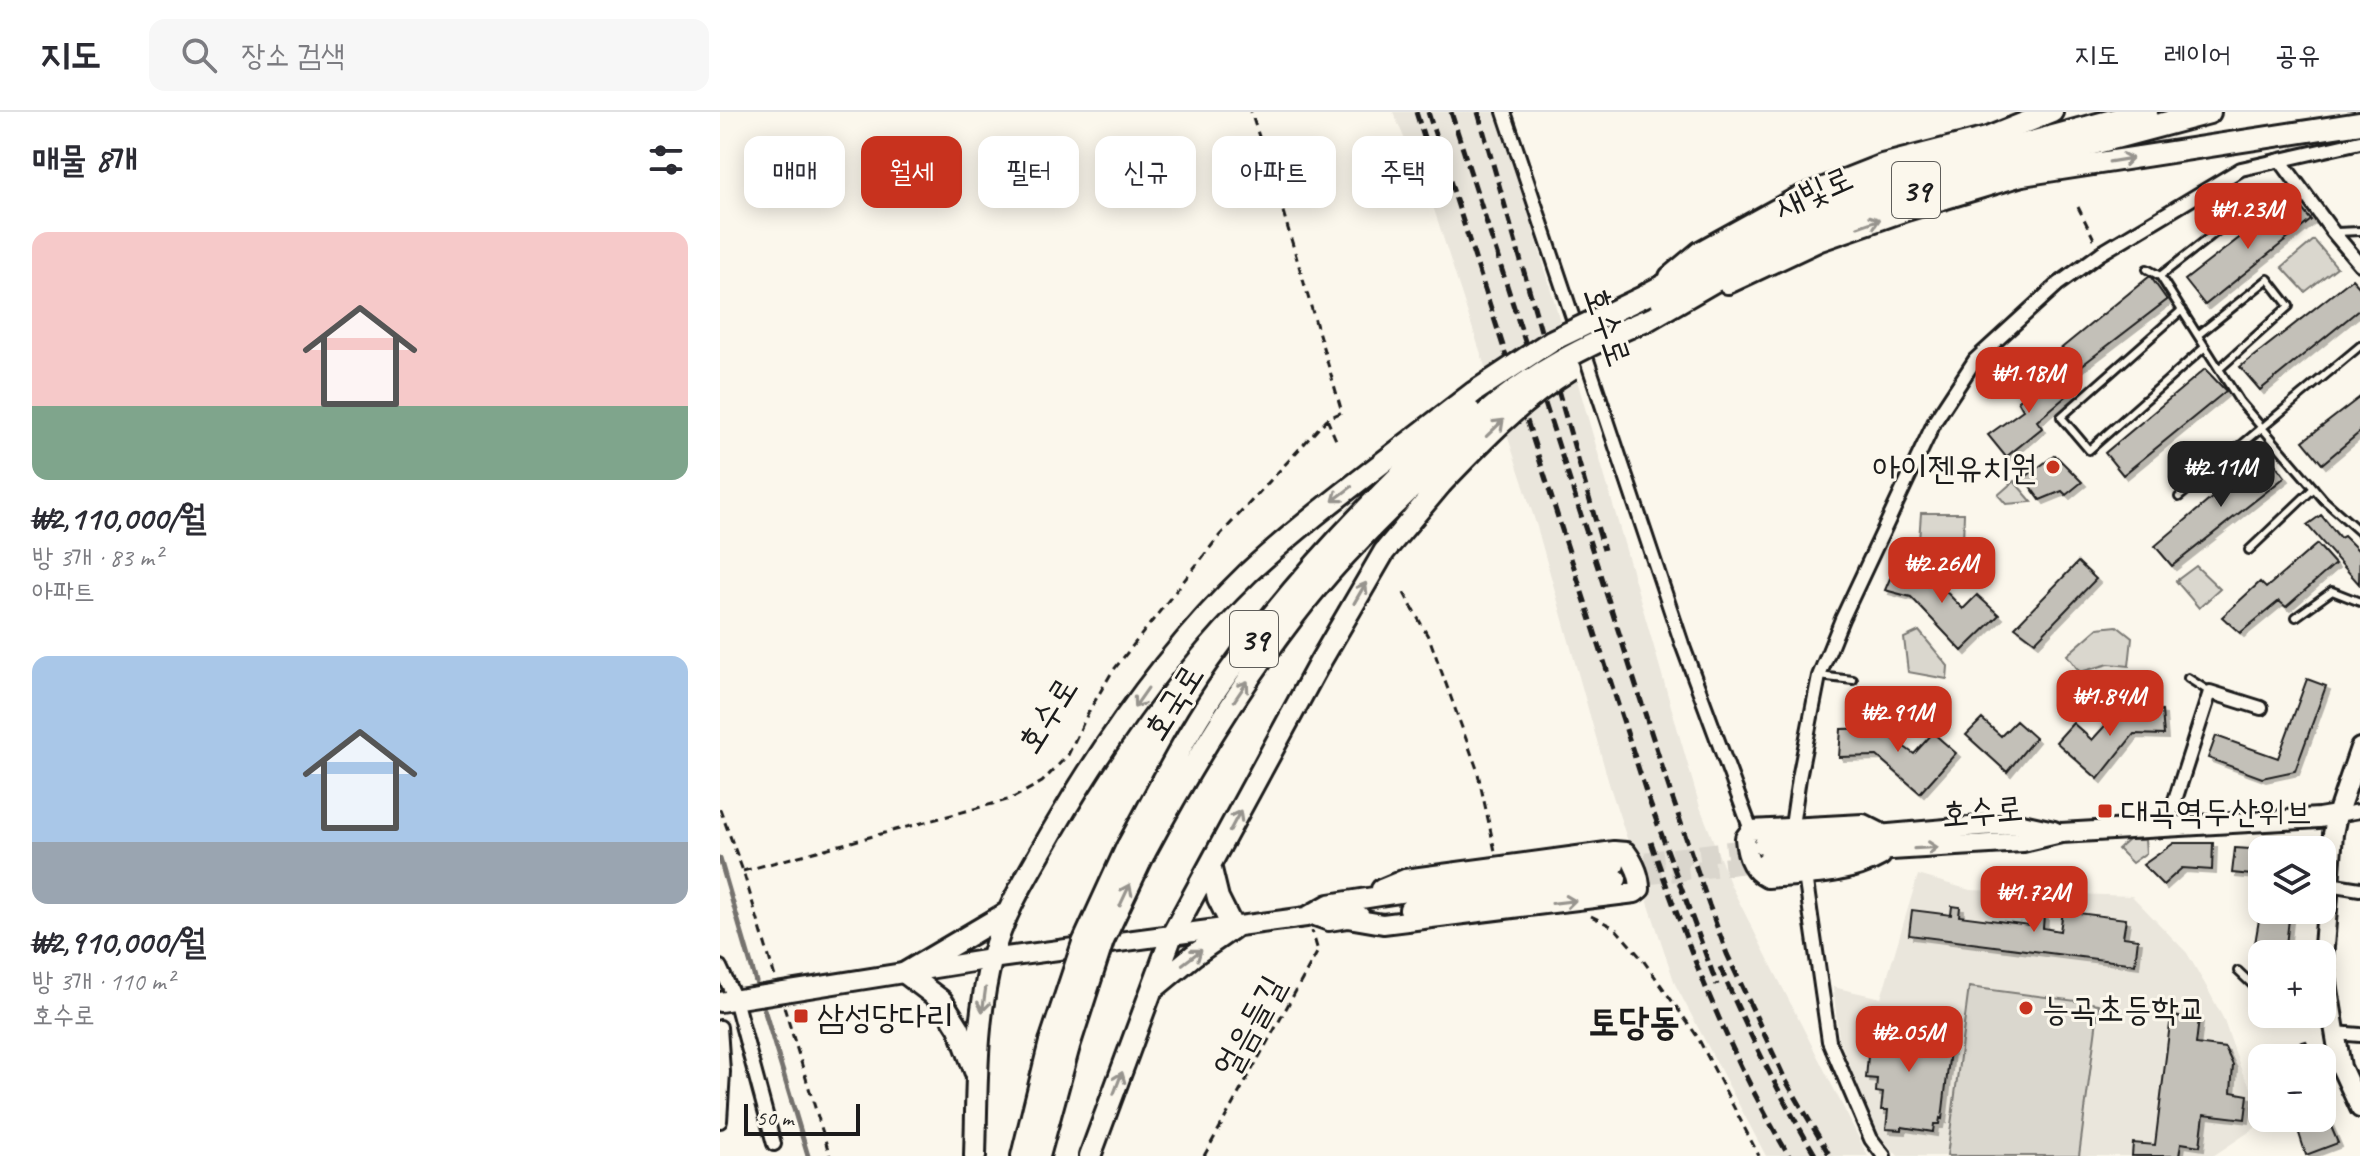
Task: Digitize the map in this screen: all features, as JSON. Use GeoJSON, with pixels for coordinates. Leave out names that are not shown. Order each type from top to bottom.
{"type":"FeatureCollection","features":[{"type":"Feature","properties":{"kind":"highway","name":"새빛로"},"geometry":{"type":"LineString","coordinates":[[1647,295],[1803,212],[1867,188],[1970,157],[2146,112]]}},
{"type":"Feature","properties":{"kind":"highway","name":"새빛로"},"geometry":{"type":"LineString","coordinates":[[1644,321],[1796,233],[1876,201],[2209,112]]}},
{"type":"Feature","properties":{"kind":"main road"},"geometry":{"type":"LineString","coordinates":[[1647,295],[1700,252],[1796,199],[1882,165],[1987,138],[2052,112]]}},
{"type":"Feature","properties":{"kind":"main road"},"geometry":{"type":"LineString","coordinates":[[1644,321],[1820,240],[2022,175],[2360,123]]}},
{"type":"Feature","properties":{"kind":"main road","name":"39"},"geometry":{"type":"LineString","coordinates":[[1423,464],[1478,403],[1647,295]]}},
{"type":"Feature","properties":{"kind":"main road","name":"39"},"geometry":{"type":"LineString","coordinates":[[1423,464],[1536,374],[1595,342],[1644,321]]}},
{"type":"Feature","properties":{"kind":"main road"},"geometry":{"type":"LineString","coordinates":[[1090,1156],[1172,935],[1320,662],[1384,552],[1423,464]]}},
{"type":"Feature","properties":{"kind":"main road"},"geometry":{"type":"LineString","coordinates":[[975,1156],[983,1006],[991,959],[1005,914],[1074,795],[1163,665],[1248,574],[1316,514],[1423,464]]}},
{"type":"Feature","properties":{"kind":"main road","name":"호국로"},"geometry":{"type":"LineString","coordinates":[[1059,1044],[1083,943],[1136,850],[1226,675],[1287,596],[1355,519],[1423,464]]}},
{"type":"Feature","properties":{"kind":"main road"},"geometry":{"type":"LineString","coordinates":[[2335,836],[2337,815],[2360,748]]}},
{"type":"Feature","properties":{"kind":"main road","name":"호수로"},"geometry":{"type":"LineString","coordinates":[[1764,854],[1888,842],[2023,842],[2061,833],[2337,815]]}},
{"type":"Feature","properties":{"kind":"main road"},"geometry":{"type":"LineString","coordinates":[[1863,824],[1888,842],[1864,866],[1805,875],[1762,876],[1746,852],[1745,838],[1751,830],[1792,826],[1863,824]]}},
{"type":"Feature","properties":{"kind":"main road"},"geometry":{"type":"LineString","coordinates":[[727,1001],[991,959],[1309,916],[1329,921],[1350,909],[1405,879],[1614,851],[1626,852],[1637,870],[1640,889],[1635,893],[1383,924],[1350,909]]}},
{"type":"Feature","properties":{"kind":"main road"},"geometry":{"type":"LineString","coordinates":[[1210,865],[1218,898],[1233,928]]}},
{"type":"Feature","properties":{"kind":"main road"},"geometry":{"type":"LineString","coordinates":[[1350,909],[1616,872]]}},
{"type":"Feature","properties":{"kind":"main road"},"geometry":{"type":"LineString","coordinates":[[905,973],[1005,914]]}},
{"type":"Feature","properties":{"kind":"main road"},"geometry":{"type":"LineString","coordinates":[[1153,989],[1233,928]]}},
{"type":"Feature","properties":{"kind":"main road"},"geometry":{"type":"LineString","coordinates":[[905,973],[942,1001],[959,1028],[978,1078]]}},
{"type":"Feature","properties":{"kind":"main road"},"geometry":{"type":"LineString","coordinates":[[2333,1028],[2341,1067],[2360,1108]]}},
{"type":"Feature","properties":{"kind":"main road","name":"39"},"geometry":{"type":"LineString","coordinates":[[1022,1156],[1059,1044]]}},
{"type":"Feature","properties":{"kind":"main road","name":"39"},"geometry":{"type":"LineString","coordinates":[[1039,1156],[1059,1044]]}},
{"type":"Feature","properties":{"kind":"street","name":"호수로"},"geometry":{"type":"LineString","coordinates":[[1504,112],[1682,644],[1751,830]]}},
{"type":"Feature","properties":{"kind":"street"},"geometry":{"type":"LineString","coordinates":[[1792,826],[1819,676],[1842,619],[1935,421],[1975,360],[2057,285],[2101,253],[2241,169],[2360,142]]}},
{"type":"Feature","properties":{"kind":"street"},"geometry":{"type":"LineString","coordinates":[[2280,160],[2360,264]]}},
{"type":"Feature","properties":{"kind":"street"},"geometry":{"type":"LineString","coordinates":[[2167,825],[2210,692],[2261,708]]}},
{"type":"Feature","properties":{"kind":"street"},"geometry":{"type":"LineString","coordinates":[[2337,815],[2360,811]]}},
{"type":"Feature","properties":{"kind":"street"},"geometry":{"type":"LineString","coordinates":[[1805,875],[1829,1041],[1871,1139],[1884,1156]]}},
{"type":"Feature","properties":{"kind":"street"},"geometry":{"type":"LineString","coordinates":[[2336,885],[2360,889]]}},
{"type":"Feature","properties":{"kind":"street"},"geometry":{"type":"LineString","coordinates":[[720,967],[727,1001],[774,1144]]}},
{"type":"Feature","properties":{"kind":"street"},"geometry":{"type":"LineString","coordinates":[[720,1027],[723,1040],[720,1121]]}},
{"type":"Feature","properties":{"kind":"street"},"geometry":{"type":"LineString","coordinates":[[2335,1033],[2360,1035]]}},
{"type":"Feature","properties":{"kind":"lane"},"geometry":{"type":"LineString","coordinates":[[2160,276],[2248,207]]}},
{"type":"Feature","properties":{"kind":"lane"},"geometry":{"type":"LineString","coordinates":[[2333,232],[2360,231]]}},
{"type":"Feature","properties":{"kind":"lane"},"geometry":{"type":"LineString","coordinates":[[2147,269],[2160,276],[2240,402],[2314,488],[2360,532]]}},
{"type":"Feature","properties":{"kind":"lane"},"geometry":{"type":"LineString","coordinates":[[2198,335],[2268,279],[2289,306],[2219,369]]}},
{"type":"Feature","properties":{"kind":"lane"},"geometry":{"type":"LineString","coordinates":[[2182,310],[2061,417],[2089,450],[2205,347]]}},
{"type":"Feature","properties":{"kind":"lane"},"geometry":{"type":"LineString","coordinates":[[2179,497],[2360,346]]}},
{"type":"Feature","properties":{"kind":"lane"},"geometry":{"type":"LineString","coordinates":[[2249,550],[2314,488]]}},
{"type":"Feature","properties":{"kind":"lane"},"geometry":{"type":"LineString","coordinates":[[2296,617],[2332,591],[2360,602]]}},
{"type":"Feature","properties":{"kind":"lane"},"geometry":{"type":"LineString","coordinates":[[1819,676],[1853,680]]}},
{"type":"Feature","properties":{"kind":"lane"},"geometry":{"type":"LineString","coordinates":[[2188,678],[2210,692]]}},
{"type":"Feature","properties":{"kind":"lane"},"geometry":{"type":"LineString","coordinates":[[2238,971],[2248,979]]}},
{"type":"Feature","properties":{"kind":"path","name":"호수로"},"geometry":{"type":"LineString","coordinates":[[743,871],[1011,799],[1042,782],[1068,755],[1112,672],[1220,535],[1327,419],[1342,412],[1251,112]]}},
{"type":"Feature","properties":{"kind":"path"},"geometry":{"type":"LineString","coordinates":[[2078,207],[2101,253]]}},
{"type":"Feature","properties":{"kind":"path"},"geometry":{"type":"LineString","coordinates":[[1327,419],[1336,440]]}},
{"type":"Feature","properties":{"kind":"path"},"geometry":{"type":"LineString","coordinates":[[1404,593],[1430,640],[1477,769],[1497,866]]}},
{"type":"Feature","properties":{"kind":"path"},"geometry":{"type":"LineString","coordinates":[[720,809],[743,871],[830,1156]]}},
{"type":"Feature","properties":{"kind":"path","name":"얼음들길"},"geometry":{"type":"LineString","coordinates":[[1204,1156],[1318,951],[1309,916]]}},
{"type":"Feature","properties":{"kind":"path"},"geometry":{"type":"LineString","coordinates":[[1591,916],[1615,928],[1634,949],[1697,1036],[1759,1156]]}},
{"type":"Feature","properties":{"kind":"shaded area"},"geometry":{"type":"Polygon","coordinates":[[[1393,112],[1502,112],[1700,807],[1731,886],[1868,1156],[1766,1156],[1675,984],[1610,787],[1537,527],[1434,208],[1453,208],[1453,136],[1403,136],[1393,112]]]}},
{"type":"Feature","properties":{"kind":"shaded area"},"geometry":{"type":"Polygon","coordinates":[[[2314,240],[2337,267],[2305,292],[2282,267],[2314,240]]]}},
{"type":"Feature","properties":{"kind":"shaded area"},"geometry":{"type":"Polygon","coordinates":[[[2014,481],[2032,502],[2006,504],[1998,495],[2014,481]]]}},
{"type":"Feature","properties":{"kind":"shaded area"},"geometry":{"type":"Polygon","coordinates":[[[1921,513],[1964,513],[1963,542],[1919,541],[1921,513]]]}},
{"type":"Feature","properties":{"kind":"shaded area"},"geometry":{"type":"Polygon","coordinates":[[[2196,566],[2220,589],[2199,608],[2176,581],[2196,566]]]}},
{"type":"Feature","properties":{"kind":"shaded area"},"geometry":{"type":"Polygon","coordinates":[[[2117,626],[2132,638],[2129,666],[2109,664],[2080,672],[2067,655],[2098,628],[2117,626]]]}},
{"type":"Feature","properties":{"kind":"shaded area"},"geometry":{"type":"Polygon","coordinates":[[[1919,631],[1948,666],[1947,679],[1908,672],[1904,638],[1919,631]]]}},
{"type":"Feature","properties":{"kind":"shaded area"},"geometry":{"type":"Polygon","coordinates":[[[2128,840],[2145,840],[2146,853],[2132,863],[2118,849],[2128,840]]]}},
{"type":"Feature","properties":{"kind":"shaded area","name":"능곡초등학교"},"geometry":{"type":"Polygon","coordinates":[[[1918,875],[1970,890],[2132,896],[2187,953],[2223,1018],[2248,1082],[2249,1132],[2213,1156],[1898,1156],[1878,1134],[1839,1039],[1833,987],[1881,998],[1918,875]]]}},
{"type":"Feature","properties":{"kind":"shaded area"},"geometry":{"type":"Polygon","coordinates":[[[1969,987],[2099,1004],[2079,1156],[1947,1156],[1969,987]]]}},
{"type":"Feature","properties":{"kind":"building"},"geometry":{"type":"Polygon","coordinates":[[[2292,197],[2311,220],[2205,305],[2185,280],[2292,197]]]}},
{"type":"Feature","properties":{"kind":"building"},"geometry":{"type":"Polygon","coordinates":[[[2150,276],[2167,300],[2072,373],[2053,355],[2150,276]]]}},
{"type":"Feature","properties":{"kind":"building"},"geometry":{"type":"Polygon","coordinates":[[[2352,279],[2360,288],[2360,309],[2260,390],[2240,367],[2352,279]]]}},
{"type":"Feature","properties":{"kind":"building"},"geometry":{"type":"Polygon","coordinates":[[[2205,369],[2226,391],[2123,475],[2105,453],[2205,369]]]}},
{"type":"Feature","properties":{"kind":"building"},"geometry":{"type":"Polygon","coordinates":[[[2049,372],[2070,393],[2037,421],[2042,428],[2006,457],[1988,435],[2023,410],[2018,401],[2049,372]]]}},
{"type":"Feature","properties":{"kind":"building"},"geometry":{"type":"Polygon","coordinates":[[[2360,397],[2360,432],[2322,464],[2303,441],[2360,397]]]}},
{"type":"Feature","properties":{"kind":"building"},"geometry":{"type":"Polygon","coordinates":[[[2266,452],[2285,477],[2172,566],[2155,546],[2266,452]]]}},
{"type":"Feature","properties":{"kind":"building","name":"아이젠유치원"},"geometry":{"type":"Polygon","coordinates":[[[2055,455],[2082,482],[2066,495],[2062,491],[2040,500],[2024,478],[2055,455]]]}},
{"type":"Feature","properties":{"kind":"building"},"geometry":{"type":"Polygon","coordinates":[[[2321,515],[2340,538],[2344,536],[2360,552],[2359,584],[2307,525],[2321,515]]]}},
{"type":"Feature","properties":{"kind":"building"},"geometry":{"type":"Polygon","coordinates":[[[2317,544],[2335,564],[2286,607],[2279,601],[2240,633],[2222,617],[2260,582],[2266,588],[2317,544]]]}},
{"type":"Feature","properties":{"kind":"building"},"geometry":{"type":"Polygon","coordinates":[[[1897,562],[1927,572],[1963,609],[1977,595],[1999,615],[1962,651],[1911,597],[1885,590],[1897,562]]]}},
{"type":"Feature","properties":{"kind":"building"},"geometry":{"type":"Polygon","coordinates":[[[2078,562],[2096,579],[2035,642],[2015,627],[2078,562]]]}},
{"type":"Feature","properties":{"kind":"building"},"geometry":{"type":"Polygon","coordinates":[[[2307,679],[2326,686],[2295,771],[2262,778],[2208,758],[2216,736],[2278,758],[2307,679]]]}},
{"type":"Feature","properties":{"kind":"building"},"geometry":{"type":"Polygon","coordinates":[[[2122,707],[2162,711],[2164,735],[2134,734],[2098,779],[2056,742],[2073,723],[2092,740],[2122,707]]]}},
{"type":"Feature","properties":{"kind":"building"},"geometry":{"type":"Polygon","coordinates":[[[1982,719],[2001,736],[2016,721],[2035,738],[2007,772],[1966,735],[1982,719]]]}},
{"type":"Feature","properties":{"kind":"building"},"geometry":{"type":"Polygon","coordinates":[[[1878,728],[1914,754],[1933,733],[1956,753],[1920,793],[1877,756],[1839,757],[1841,729],[1878,728]]]}},
{"type":"Feature","properties":{"kind":"building"},"geometry":{"type":"Polygon","coordinates":[[[2174,843],[2213,843],[2212,870],[2182,868],[2163,885],[2143,865],[2174,843]]]}},
{"type":"Feature","properties":{"kind":"building"},"geometry":{"type":"Polygon","coordinates":[[[2235,848],[2248,849],[2248,875],[2232,873],[2235,848]]]}},
{"type":"Feature","properties":{"kind":"building"},"geometry":{"type":"Polygon","coordinates":[[[1952,906],[1960,907],[1959,916],[2029,925],[2031,913],[2044,915],[2043,928],[2060,931],[2063,911],[2126,919],[2123,937],[2138,939],[2135,964],[1909,935],[1912,910],[1951,915],[1952,906]]]}},
{"type":"Feature","properties":{"kind":"building"},"geometry":{"type":"Polygon","coordinates":[[[2258,924],[2288,924],[2287,940],[2256,940],[2258,924]]]}},
{"type":"Feature","properties":{"kind":"building"},"geometry":{"type":"Polygon","coordinates":[[[2171,1016],[2199,1019],[2196,1044],[2225,1048],[2233,1065],[2231,1092],[2248,1095],[2245,1119],[2204,1114],[2200,1146],[2181,1143],[2179,1156],[2132,1156],[2133,1143],[2155,1145],[2171,1016]]]}},
{"type":"Feature","properties":{"kind":"building"},"geometry":{"type":"Polygon","coordinates":[[[1871,1023],[1945,1030],[1944,1043],[1950,1050],[1942,1119],[1939,1124],[1934,1124],[1933,1132],[1902,1127],[1902,1130],[1886,1129],[1888,1110],[1881,1110],[1883,1093],[1876,1092],[1877,1079],[1866,1078],[1871,1023]]]}},
{"type":"Feature","properties":{"kind":"building"},"geometry":{"type":"Polygon","coordinates":[[[2299,1132],[2333,1132],[2338,1143],[2306,1155],[2299,1132]]]}},
{"type":"Feature","properties":{"kind":"waterway"},"geometry":{"type":"LineString","coordinates":[[720,859],[756,982]]}},
{"type":"Feature","properties":{"kind":"waterway"},"geometry":{"type":"LineString","coordinates":[[764,1009],[808,1156]]}},
{"type":"Feature","properties":{"kind":"tunnel"},"geometry":{"type":"LineString","coordinates":[[1619,864],[1760,846]]}},
{"type":"Feature","properties":{"kind":"tunnel"},"geometry":{"type":"LineString","coordinates":[[1617,879],[1765,862]]}},
{"type":"Feature","properties":{"kind":"railway"},"geometry":{"type":"LineString","coordinates":[[1416,112],[1424,136]]}},
{"type":"Feature","properties":{"kind":"railway"},"geometry":{"type":"LineString","coordinates":[[1428,112],[1647,795],[1717,985]]}},
{"type":"Feature","properties":{"kind":"railway"},"geometry":{"type":"LineString","coordinates":[[1451,112],[1709,905],[1727,954],[1785,1079],[1830,1156]]}},
{"type":"Feature","properties":{"kind":"railway"},"geometry":{"type":"LineString","coordinates":[[1478,112],[1604,550]]}},
{"type":"Feature","properties":{"kind":"railway"},"geometry":{"type":"LineString","coordinates":[[1651,842],[1680,923],[1729,1042],[1789,1156]]}},
{"type":"Feature","properties":{"kind":"railway"},"geometry":{"type":"LineString","coordinates":[[1720,967],[1765,1063],[1816,1156]]}},
{"type":"Feature","properties":{"kind":"place","name":"아이젠유치원"},"geometry":{"type":"Point","coordinates":[2053,467]}},
{"type":"Feature","properties":{"kind":"place","name":"대곡역두산위브"},"geometry":{"type":"Point","coordinates":[2105,811]}},
{"type":"Feature","properties":{"kind":"place","name":"능곡초등학교"},"geometry":{"type":"Point","coordinates":[2026,1008]}},
{"type":"Feature","properties":{"kind":"place","name":"삼성당다리"},"geometry":{"type":"Point","coordinates":[801,1016]}},
{"type":"Feature","properties":{"kind":"district","name":"토당동"},"geometry":{"type":"Point","coordinates":[1634,1021]}}]}
